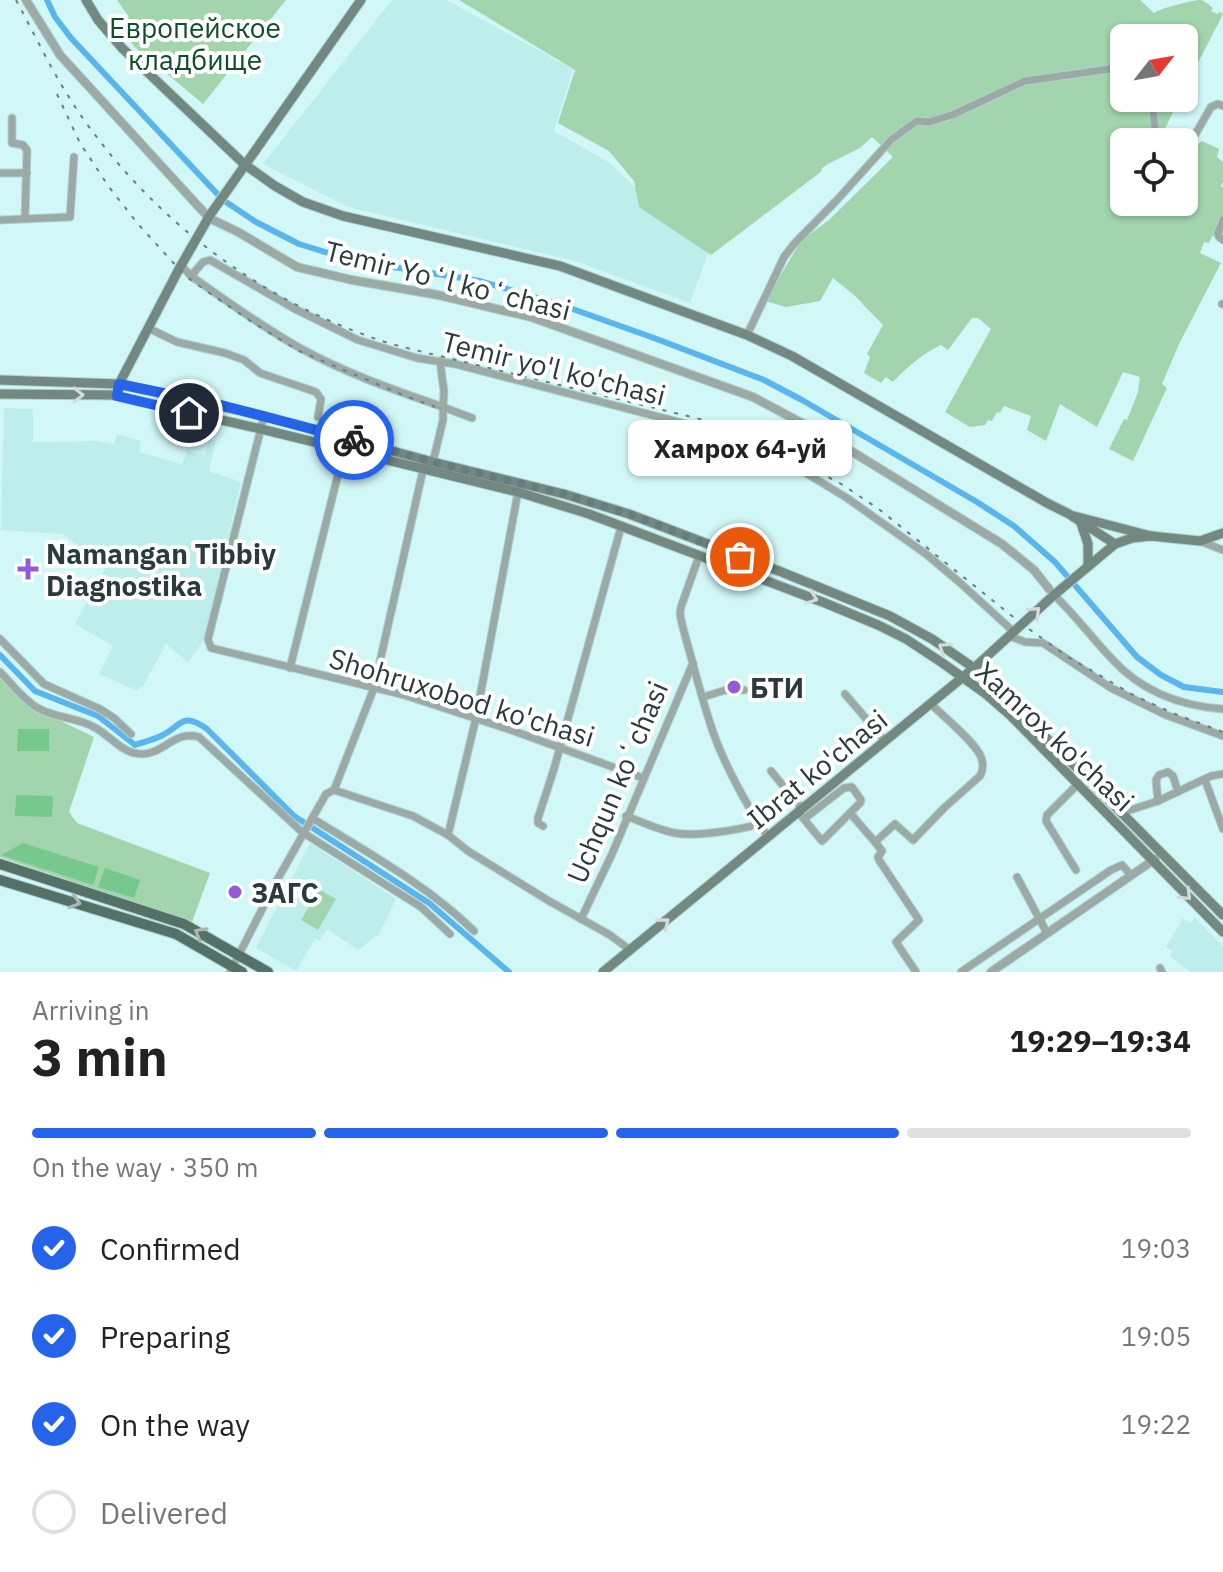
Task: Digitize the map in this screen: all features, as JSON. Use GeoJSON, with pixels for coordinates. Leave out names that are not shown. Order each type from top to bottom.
{"type":"FeatureCollection","features":[{"type":"Feature","properties":{"kind":"main road"},"geometry":{"type":"LineString","coordinates":[[86,0],[122,48],[244,164],[303,202],[324,210],[550,263],[747,335],[792,356],[1069,514],[1115,544],[1151,536]]}},
{"type":"Feature","properties":{"kind":"main road"},"geometry":{"type":"LineString","coordinates":[[117,396],[119,384],[148,328],[210,217],[361,0]]}},
{"type":"Feature","properties":{"kind":"main road"},"geometry":{"type":"LineString","coordinates":[[0,380],[119,384],[264,416],[564,494],[629,514],[890,616],[932,639],[974,668],[1223,915]]}},
{"type":"Feature","properties":{"kind":"main road","name":"Xamrox ko'chasi"},"geometry":{"type":"LineString","coordinates":[[0,394],[117,396],[518,492],[589,514],[878,625],[906,639],[963,677],[1010,715],[1223,932]]}},
{"type":"Feature","properties":{"kind":"main road"},"geometry":{"type":"LineString","coordinates":[[1069,514],[1151,536],[1200,541],[1223,533]]}},
{"type":"Feature","properties":{"kind":"main road"},"geometry":{"type":"LineString","coordinates":[[1081,523],[1088,544],[1085,568]]}},
{"type":"Feature","properties":{"kind":"main road","name":"Ibrat ko'chasi"},"geometry":{"type":"LineString","coordinates":[[603,972],[768,837],[801,814],[974,668],[1012,634],[1051,592],[1115,544]]}},
{"type":"Feature","properties":{"kind":"main road"},"geometry":{"type":"LineString","coordinates":[[0,864],[184,924],[268,972]]}},
{"type":"Feature","properties":{"kind":"main road"},"geometry":{"type":"LineString","coordinates":[[0,880],[176,934],[235,970]]}},
{"type":"Feature","properties":{"kind":"street","name":"Temir Yoʻl koʻchasi"},"geometry":{"type":"LineString","coordinates":[[26,0],[60,55],[210,217],[297,267],[463,300],[531,317],[753,397],[819,431],[1002,544],[1034,570],[1051,592]]}},
{"type":"Feature","properties":{"kind":"street"},"geometry":{"type":"LineString","coordinates":[[747,335],[784,257],[891,140],[903,131],[917,121],[929,122],[952,115],[1025,81],[1110,69]]}},
{"type":"Feature","properties":{"kind":"street"},"geometry":{"type":"LineString","coordinates":[[1198,130],[1211,107],[1218,104],[1223,106]]}},
{"type":"Feature","properties":{"kind":"street"},"geometry":{"type":"LineString","coordinates":[[12,118],[12,143],[23,145],[27,150],[25,218]]}},
{"type":"Feature","properties":{"kind":"street"},"geometry":{"type":"LineString","coordinates":[[0,220],[70,217],[74,157]]}},
{"type":"Feature","properties":{"kind":"street"},"geometry":{"type":"LineString","coordinates":[[0,173],[27,173]]}},
{"type":"Feature","properties":{"kind":"street"},"geometry":{"type":"LineString","coordinates":[[1223,220],[1218,233],[1223,240]]}},
{"type":"Feature","properties":{"kind":"street","name":"Temir yo'l ko'chasi"},"geometry":{"type":"LineString","coordinates":[[191,276],[203,262],[210,260],[342,333],[394,351],[694,426],[746,445],[796,467],[847,498],[926,554],[1012,634]]}},
{"type":"Feature","properties":{"kind":"street"},"geometry":{"type":"LineString","coordinates":[[181,265],[191,276],[301,349],[393,390],[472,418]]}},
{"type":"Feature","properties":{"kind":"street"},"geometry":{"type":"LineString","coordinates":[[148,328],[177,342],[244,360],[260,373],[316,392],[321,399],[318,417]]}},
{"type":"Feature","properties":{"kind":"street"},"geometry":{"type":"LineString","coordinates":[[235,970],[239,955],[304,832],[326,794],[334,790],[374,688],[423,470],[433,462],[443,420],[444,392],[440,361]]}},
{"type":"Feature","properties":{"kind":"street"},"geometry":{"type":"LineString","coordinates":[[261,429],[264,416]]}},
{"type":"Feature","properties":{"kind":"street","name":"Shohruxobod ko'chasi"},"geometry":{"type":"LineString","coordinates":[[261,429],[208,639],[211,648],[374,688],[476,718],[643,778]]}},
{"type":"Feature","properties":{"kind":"street"},"geometry":{"type":"LineString","coordinates":[[290,668],[347,438]]}},
{"type":"Feature","properties":{"kind":"street"},"geometry":{"type":"LineString","coordinates":[[448,835],[476,718],[518,492]]}},
{"type":"Feature","properties":{"kind":"street"},"geometry":{"type":"LineString","coordinates":[[543,826],[538,823],[538,818],[621,527]]}},
{"type":"Feature","properties":{"kind":"street"},"geometry":{"type":"LineString","coordinates":[[676,548],[682,535]]}},
{"type":"Feature","properties":{"kind":"street"},"geometry":{"type":"LineString","coordinates":[[1200,541],[1223,550]]}},
{"type":"Feature","properties":{"kind":"street"},"geometry":{"type":"LineString","coordinates":[[699,556],[680,614],[721,752],[768,837]]}},
{"type":"Feature","properties":{"kind":"street"},"geometry":{"type":"LineString","coordinates":[[1051,592],[1073,612],[1114,661],[1145,687],[1176,701],[1223,709]]}},
{"type":"Feature","properties":{"kind":"street"},"geometry":{"type":"LineString","coordinates":[[1012,634],[1025,642],[1043,643],[1111,688],[1166,715],[1223,736]]}},
{"type":"Feature","properties":{"kind":"street"},"geometry":{"type":"LineString","coordinates":[[0,639],[44,684],[100,709],[131,734]]}},
{"type":"Feature","properties":{"kind":"street","name":"Uchqun koʻchasi"},"geometry":{"type":"LineString","coordinates":[[581,919],[693,663]]}},
{"type":"Feature","properties":{"kind":"street"},"geometry":{"type":"LineString","coordinates":[[0,672],[37,708],[93,726],[127,752],[153,752],[182,735],[199,737],[304,832],[421,907],[450,934]]}},
{"type":"Feature","properties":{"kind":"street"},"geometry":{"type":"LineString","coordinates":[[703,697],[726,690],[744,690]]}},
{"type":"Feature","properties":{"kind":"street"},"geometry":{"type":"LineString","coordinates":[[845,694],[885,741]]}},
{"type":"Feature","properties":{"kind":"street"},"geometry":{"type":"LineString","coordinates":[[875,842],[895,824],[915,839],[983,770],[983,761],[977,750],[931,704]]}},
{"type":"Feature","properties":{"kind":"street"},"geometry":{"type":"LineString","coordinates":[[771,771],[801,814],[822,841],[861,800],[850,787],[844,788],[801,814]]}},
{"type":"Feature","properties":{"kind":"street"},"geometry":{"type":"LineString","coordinates":[[1158,801],[1156,780],[1162,774],[1168,772],[1173,776],[1178,792]]}},
{"type":"Feature","properties":{"kind":"street"},"geometry":{"type":"LineString","coordinates":[[1121,813],[1158,801],[1211,776],[1223,774]]}},
{"type":"Feature","properties":{"kind":"street"},"geometry":{"type":"LineString","coordinates":[[1205,780],[1223,829]]}},
{"type":"Feature","properties":{"kind":"street"},"geometry":{"type":"LineString","coordinates":[[1076,870],[1046,821],[1047,815],[1078,784]]}},
{"type":"Feature","properties":{"kind":"street"},"geometry":{"type":"LineString","coordinates":[[334,790],[413,816],[630,950]]}},
{"type":"Feature","properties":{"kind":"street"},"geometry":{"type":"LineString","coordinates":[[850,813],[882,851],[879,860],[919,920],[896,942],[916,972]]}},
{"type":"Feature","properties":{"kind":"street"},"geometry":{"type":"LineString","coordinates":[[626,816],[689,835],[759,824]]}},
{"type":"Feature","properties":{"kind":"street"},"geometry":{"type":"LineString","coordinates":[[312,819],[428,891],[474,931]]}},
{"type":"Feature","properties":{"kind":"street"},"geometry":{"type":"LineString","coordinates":[[991,972],[1162,854]]}},
{"type":"Feature","properties":{"kind":"street"},"geometry":{"type":"LineString","coordinates":[[961,972],[1122,865],[1131,875]]}},
{"type":"Feature","properties":{"kind":"street"},"geometry":{"type":"LineString","coordinates":[[1017,877],[1047,933]]}},
{"type":"Feature","properties":{"kind":"street"},"geometry":{"type":"LineString","coordinates":[[1091,884],[1101,896]]}},
{"type":"Feature","properties":{"kind":"shaded area"},"geometry":{"type":"Polygon","coordinates":[[[392,0],[446,0],[573,69],[554,131],[610,163],[708,253],[690,303],[575,261],[348,207],[263,164],[392,0]]]}},
{"type":"Feature","properties":{"kind":"shaded area"},"geometry":{"type":"Polygon","coordinates":[[[4,408],[33,409],[33,442],[97,441],[114,444],[117,434],[141,441],[139,452],[182,464],[187,451],[205,455],[209,438],[216,440],[209,471],[241,482],[205,639],[188,662],[166,644],[138,691],[99,674],[113,646],[75,624],[106,567],[63,534],[1,530],[4,408]]]}},
{"type":"Feature","properties":{"kind":"shaded area"},"geometry":{"type":"Polygon","coordinates":[[[310,843],[396,899],[379,934],[358,950],[327,929],[320,941],[315,939],[296,971],[256,948],[310,843]]]}},
{"type":"Feature","properties":{"kind":"shaded area"},"geometry":{"type":"Polygon","coordinates":[[[1183,918],[1190,923],[1195,918],[1223,946],[1223,972],[1190,972],[1170,956],[1172,951],[1166,947],[1183,918]]]}},
{"type":"Feature","properties":{"kind":"green space","name":"Европейское кладбище"},"geometry":{"type":"Polygon","coordinates":[[[117,0],[286,0],[203,104],[135,47],[117,26],[129,17],[117,0]]]}},
{"type":"Feature","properties":{"kind":"green space"},"geometry":{"type":"Polygon","coordinates":[[[459,0],[1140,0],[1154,13],[1177,5],[1201,0],[1206,2],[1213,8],[1211,11],[1223,14],[1198,63],[1198,24],[1110,24],[1110,112],[1173,112],[1165,128],[1110,128],[1110,216],[1198,216],[1198,144],[1202,141],[1219,149],[1217,157],[1223,162],[1223,216],[1215,237],[1212,236],[1209,243],[1204,242],[1200,253],[1221,263],[1179,344],[1162,384],[1167,388],[1133,461],[1109,449],[1124,419],[1127,420],[1138,392],[1140,377],[1123,372],[1097,427],[1060,404],[1046,441],[1027,430],[1031,416],[1004,406],[992,421],[970,427],[945,412],[991,329],[978,318],[972,318],[948,350],[941,345],[916,361],[893,382],[886,377],[881,383],[864,373],[870,357],[867,354],[883,325],[833,278],[820,301],[786,307],[765,301],[801,241],[830,219],[893,157],[872,137],[860,148],[821,169],[711,255],[639,207],[634,181],[609,151],[558,123],[575,70],[459,0]]]}},
{"type":"Feature","properties":{"kind":"green space"},"geometry":{"type":"Polygon","coordinates":[[[0,678],[30,706],[94,737],[69,812],[77,823],[210,873],[192,922],[0,857],[0,678]]]}},
{"type":"Feature","properties":{"kind":"green space"},"geometry":{"type":"Polygon","coordinates":[[[18,729],[49,729],[49,751],[17,751],[18,729]]]}},
{"type":"Feature","properties":{"kind":"green space"},"geometry":{"type":"Polygon","coordinates":[[[16,795],[53,796],[52,817],[15,816],[16,795]]]}},
{"type":"Feature","properties":{"kind":"green space"},"geometry":{"type":"Polygon","coordinates":[[[23,843],[99,867],[93,885],[1,855],[23,843]]]}},
{"type":"Feature","properties":{"kind":"green space"},"geometry":{"type":"Polygon","coordinates":[[[105,868],[140,880],[134,898],[98,887],[105,868]]]}},
{"type":"Feature","properties":{"kind":"green space"},"geometry":{"type":"Polygon","coordinates":[[[319,889],[336,899],[318,930],[301,920],[319,889]]]}},
{"type":"Feature","properties":{"kind":"waterway"},"geometry":{"type":"LineString","coordinates":[[47,0],[71,38],[223,200],[256,222],[299,244],[351,260],[480,281],[567,307],[764,380],[1014,526],[1055,562],[1137,657],[1161,675],[1184,687],[1223,692]]}},
{"type":"Feature","properties":{"kind":"waterway"},"geometry":{"type":"LineString","coordinates":[[0,655],[35,691],[98,716],[135,745],[161,736],[182,722],[192,721],[207,729],[294,816],[429,903],[509,972]]}},
{"type":"Feature","properties":{"kind":"railway"},"geometry":{"type":"LineString","coordinates":[[16,0],[64,89],[110,153],[140,188],[173,219],[245,275],[326,319],[379,340],[704,420],[774,448],[843,485],[880,510],[1068,657],[1135,696],[1223,732]]}},
{"type":"Feature","properties":{"kind":"railway"},"geometry":{"type":"LineString","coordinates":[[57,94],[80,143],[109,187],[138,224],[192,281],[299,351],[435,407]]}},
{"type":"Feature","properties":{"kind":"way so far"},"geometry":{"type":"LineString","coordinates":[[354,440],[564,494],[629,514],[740,557]]}},
{"type":"Feature","properties":{"kind":"place","name":"Хамрох 64-уй"},"geometry":{"type":"Point","coordinates":[740,557]}},
{"type":"Feature","properties":{"kind":"place","name":"Namangan Tibbiy Diagnostika"},"geometry":{"type":"Point","coordinates":[28,569]}},
{"type":"Feature","properties":{"kind":"place","name":"БТИ"},"geometry":{"type":"Point","coordinates":[734,687]}},
{"type":"Feature","properties":{"kind":"place","name":"ЗАГС"},"geometry":{"type":"Point","coordinates":[235,892]}},
{"type":"Feature","properties":{"kind":"route"},"geometry":{"type":"LineString","coordinates":[[189,413],[117,396],[119,384],[217,404],[354,440]]}}]}
